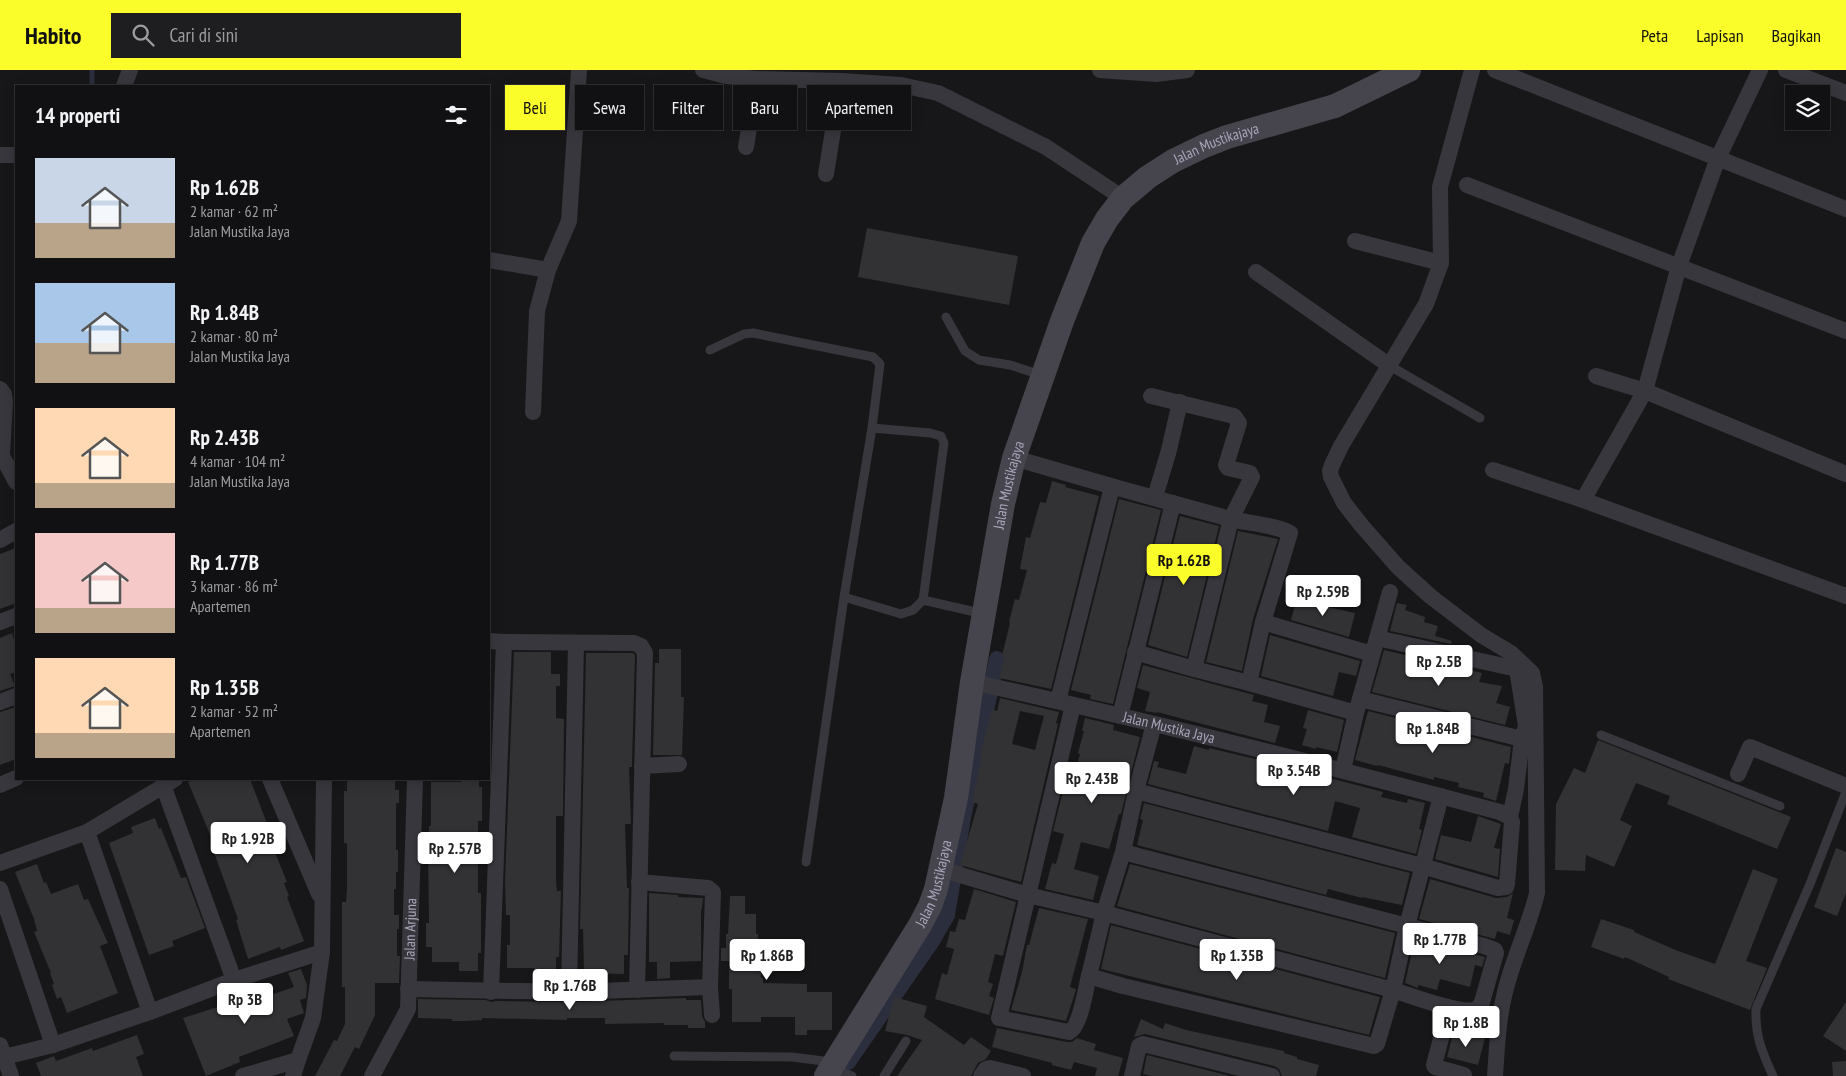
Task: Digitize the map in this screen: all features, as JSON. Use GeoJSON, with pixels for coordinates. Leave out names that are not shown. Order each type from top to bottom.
{"type":"FeatureCollection","features":[{"type":"Feature","properties":{"kind":"main road","name":"Jalan Mustikajaya"},"geometry":{"type":"LineString","coordinates":[[836,1070],[930,906],[956,798],[972,682],[1003,504],[1014,458],[1042,376],[1093,243],[1107,219],[1123,198],[1173,161],[1226,138],[1335,106],[1408,70]]}},
{"type":"Feature","properties":{"kind":"street"},"geometry":{"type":"LineString","coordinates":[[124,85],[130,70]]}},
{"type":"Feature","properties":{"kind":"street"},"geometry":{"type":"LineString","coordinates":[[533,412],[537,311],[548,270],[569,221],[579,70]]}},
{"type":"Feature","properties":{"kind":"street"},"geometry":{"type":"LineString","coordinates":[[703,70],[726,76],[757,79],[841,81],[901,86],[938,93],[1046,147],[1123,198]]}},
{"type":"Feature","properties":{"kind":"street"},"geometry":{"type":"LineString","coordinates":[[1100,70],[1156,74],[1187,70]]}},
{"type":"Feature","properties":{"kind":"street"},"geometry":{"type":"LineString","coordinates":[[1472,70],[1440,187],[1441,263],[1426,304],[1334,458],[1330,471],[1333,484],[1350,510],[1398,567],[1430,596],[1481,635],[1511,653],[1532,672],[1535,688],[1536,893],[1533,909],[1505,991],[1498,1032],[1495,1076]]}},
{"type":"Feature","properties":{"kind":"street"},"geometry":{"type":"LineString","coordinates":[[1495,70],[1846,210]]}},
{"type":"Feature","properties":{"kind":"street"},"geometry":{"type":"LineString","coordinates":[[1583,500],[1645,390],[1680,266],[1718,158],[1760,70]]}},
{"type":"Feature","properties":{"kind":"street"},"geometry":{"type":"LineString","coordinates":[[1786,70],[1846,93]]}},
{"type":"Feature","properties":{"kind":"street"},"geometry":{"type":"LineString","coordinates":[[746,147],[757,79]]}},
{"type":"Feature","properties":{"kind":"street"},"geometry":{"type":"LineString","coordinates":[[826,174],[841,81]]}},
{"type":"Feature","properties":{"kind":"street"},"geometry":{"type":"LineString","coordinates":[[0,155],[15,155]]}},
{"type":"Feature","properties":{"kind":"street"},"geometry":{"type":"LineString","coordinates":[[1467,185],[1846,331]]}},
{"type":"Feature","properties":{"kind":"street"},"geometry":{"type":"LineString","coordinates":[[1355,241],[1441,263]]}},
{"type":"Feature","properties":{"kind":"street"},"geometry":{"type":"LineString","coordinates":[[490,260],[548,270]]}},
{"type":"Feature","properties":{"kind":"street"},"geometry":{"type":"LineString","coordinates":[[1256,272],[1390,366]]}},
{"type":"Feature","properties":{"kind":"street"},"geometry":{"type":"LineString","coordinates":[[1596,376],[1645,390],[1846,474]]}},
{"type":"Feature","properties":{"kind":"street"},"geometry":{"type":"LineString","coordinates":[[0,389],[4,394],[5,402],[9,466]]}},
{"type":"Feature","properties":{"kind":"street"},"geometry":{"type":"LineString","coordinates":[[1151,396],[1234,416],[1239,423],[1226,465],[1228,468],[1250,473],[1252,477],[1231,519],[1194,669]]}},
{"type":"Feature","properties":{"kind":"street"},"geometry":{"type":"LineString","coordinates":[[1155,497],[1169,450],[1180,402]]}},
{"type":"Feature","properties":{"kind":"street"},"geometry":{"type":"LineString","coordinates":[[1014,458],[1231,519],[1288,531],[1291,534],[1262,622],[1249,683]]}},
{"type":"Feature","properties":{"kind":"street"},"geometry":{"type":"LineString","coordinates":[[1493,470],[1583,500],[1846,596]]}},
{"type":"Feature","properties":{"kind":"street"},"geometry":{"type":"LineString","coordinates":[[1112,487],[1065,703],[1028,895],[999,1018],[1069,1032],[1075,1029],[1104,913],[1123,852],[1154,724]]}},
{"type":"Feature","properties":{"kind":"street"},"geometry":{"type":"LineString","coordinates":[[1120,716],[1173,503]]}},
{"type":"Feature","properties":{"kind":"street"},"geometry":{"type":"LineString","coordinates":[[0,540],[15,532]]}},
{"type":"Feature","properties":{"kind":"street"},"geometry":{"type":"LineString","coordinates":[[1343,770],[1358,706],[1390,592]]}},
{"type":"Feature","properties":{"kind":"street"},"geometry":{"type":"LineString","coordinates":[[0,622],[15,616]]}},
{"type":"Feature","properties":{"kind":"street"},"geometry":{"type":"LineString","coordinates":[[1262,622],[1372,654]]}},
{"type":"Feature","properties":{"kind":"street"},"geometry":{"type":"LineString","coordinates":[[1136,792],[1504,888],[1507,884],[1511,820],[1522,740],[1526,726],[1517,669],[1377,638]]}},
{"type":"Feature","properties":{"kind":"street"},"geometry":{"type":"LineString","coordinates":[[491,992],[496,642],[634,643],[641,646],[645,653],[637,990]]}},
{"type":"Feature","properties":{"kind":"street"},"geometry":{"type":"LineString","coordinates":[[569,992],[576,644]]}},
{"type":"Feature","properties":{"kind":"street"},"geometry":{"type":"LineString","coordinates":[[1135,652],[1249,683],[1522,740]]}},
{"type":"Feature","properties":{"kind":"street","name":"Jalan Mustika Jaya"},"geometry":{"type":"LineString","coordinates":[[972,682],[1343,770],[1500,812],[1511,820]]}},
{"type":"Feature","properties":{"kind":"street"},"geometry":{"type":"LineString","coordinates":[[0,702],[15,696]]}},
{"type":"Feature","properties":{"kind":"street"},"geometry":{"type":"LineString","coordinates":[[1735,781],[1750,747],[1846,786]]}},
{"type":"Feature","properties":{"kind":"street"},"geometry":{"type":"LineString","coordinates":[[642,766],[679,764]]}},
{"type":"Feature","properties":{"kind":"street"},"geometry":{"type":"LineString","coordinates":[[0,784],[15,778]]}},
{"type":"Feature","properties":{"kind":"street"},"geometry":{"type":"LineString","coordinates":[[270,780],[322,901]]}},
{"type":"Feature","properties":{"kind":"street"},"geometry":{"type":"LineString","coordinates":[[243,1076],[295,1072],[313,1018],[322,952],[324,780]]}},
{"type":"Feature","properties":{"kind":"street","name":"Jalan Arjuna"},"geometry":{"type":"LineString","coordinates":[[372,1076],[408,1009],[415,780]]}},
{"type":"Feature","properties":{"kind":"street"},"geometry":{"type":"LineString","coordinates":[[0,863],[87,832],[169,782],[234,980]]}},
{"type":"Feature","properties":{"kind":"street"},"geometry":{"type":"LineString","coordinates":[[1089,976],[1123,986],[1374,1046],[1377,1044],[1393,990],[1407,926],[1441,796]]}},
{"type":"Feature","properties":{"kind":"street"},"geometry":{"type":"LineString","coordinates":[[1511,820],[1536,821]]}},
{"type":"Feature","properties":{"kind":"street"},"geometry":{"type":"LineString","coordinates":[[87,832],[150,1012]]}},
{"type":"Feature","properties":{"kind":"street"},"geometry":{"type":"LineString","coordinates":[[940,870],[1028,895],[1104,913],[1393,990],[1449,1008],[1470,1010],[1480,1006],[1496,951],[1484,946],[1123,852]]}},
{"type":"Feature","properties":{"kind":"street"},"geometry":{"type":"LineString","coordinates":[[639,882],[708,888],[713,892],[710,987],[712,1015]]}},
{"type":"Feature","properties":{"kind":"street"},"geometry":{"type":"LineString","coordinates":[[0,889],[53,1045]]}},
{"type":"Feature","properties":{"kind":"street"},"geometry":{"type":"LineString","coordinates":[[11,1076],[1,1053],[53,1045],[150,1012],[234,980],[322,952]]}},
{"type":"Feature","properties":{"kind":"street"},"geometry":{"type":"LineString","coordinates":[[408,989],[569,992],[710,987]]}},
{"type":"Feature","properties":{"kind":"street"},"geometry":{"type":"LineString","coordinates":[[1449,1008],[1434,1064],[1435,1067],[1464,1075]]}},
{"type":"Feature","properties":{"kind":"street"},"geometry":{"type":"LineString","coordinates":[[1132,1076],[1139,1046],[1143,1044],[1272,1076]]}},
{"type":"Feature","properties":{"kind":"street"},"geometry":{"type":"LineString","coordinates":[[981,1076],[986,1069],[990,1068],[1023,1076]]}},
{"type":"Feature","properties":{"kind":"lane"},"geometry":{"type":"LineString","coordinates":[[946,317],[965,351],[978,360],[1010,364],[1042,376]]}},
{"type":"Feature","properties":{"kind":"lane"},"geometry":{"type":"LineString","coordinates":[[710,350],[744,334],[753,332],[873,358],[880,364],[806,862]]}},
{"type":"Feature","properties":{"kind":"lane"},"geometry":{"type":"LineString","coordinates":[[1390,366],[1480,418]]}},
{"type":"Feature","properties":{"kind":"lane"},"geometry":{"type":"LineString","coordinates":[[844,597],[901,614],[913,610],[923,600],[944,443],[941,436],[930,433],[872,428]]}},
{"type":"Feature","properties":{"kind":"lane"},"geometry":{"type":"LineString","coordinates":[[923,600],[984,614]]}},
{"type":"Feature","properties":{"kind":"lane"},"geometry":{"type":"LineString","coordinates":[[1601,735],[1735,781],[1780,806]]}},
{"type":"Feature","properties":{"kind":"lane"},"geometry":{"type":"LineString","coordinates":[[1773,1076],[1758,1041],[1755,1024],[1756,1009],[1810,884],[1846,792]]}},
{"type":"Feature","properties":{"kind":"lane"},"geometry":{"type":"LineString","coordinates":[[884,1076],[906,1041]]}},
{"type":"Feature","properties":{"kind":"lane"},"geometry":{"type":"LineString","coordinates":[[674,1056],[792,1057],[836,1070]]}},
{"type":"Feature","properties":{"kind":"building"},"geometry":{"type":"Polygon","coordinates":[[[867,228],[1018,256],[1009,305],[858,277],[867,228]]]}},
{"type":"Feature","properties":{"kind":"building"},"geometry":{"type":"Polygon","coordinates":[[[1052,481],[1066,485],[1065,487],[1099,496],[1051,689],[999,678],[1009,622],[1015,599],[1019,600],[1027,570],[1020,569],[1026,537],[1030,538],[1040,502],[1046,503],[1052,481]]]}},
{"type":"Feature","properties":{"kind":"building"},"geometry":{"type":"Polygon","coordinates":[[[1119,499],[1161,510],[1113,704],[1090,699],[1091,695],[1071,690],[1119,499]]]}},
{"type":"Feature","properties":{"kind":"building"},"geometry":{"type":"Polygon","coordinates":[[[1180,516],[1219,526],[1187,657],[1148,645],[1180,516]]]}},
{"type":"Feature","properties":{"kind":"building"},"geometry":{"type":"Polygon","coordinates":[[[1238,531],[1278,539],[1253,619],[1242,671],[1206,662],[1238,531]]]}},
{"type":"Feature","properties":{"kind":"building"},"geometry":{"type":"Polygon","coordinates":[[[15,548],[15,603],[0,609],[0,554],[15,548]]]}},
{"type":"Feature","properties":{"kind":"building"},"geometry":{"type":"Polygon","coordinates":[[[1297,598],[1310,601],[1310,603],[1355,613],[1349,637],[1291,620],[1297,598]]]}},
{"type":"Feature","properties":{"kind":"building"},"geometry":{"type":"Polygon","coordinates":[[[1397,603],[1407,605],[1405,610],[1425,617],[1424,622],[1438,626],[1435,636],[1452,641],[1451,644],[1390,631],[1397,603]]]}},
{"type":"Feature","properties":{"kind":"building"},"geometry":{"type":"Polygon","coordinates":[[[12,633],[15,642],[15,672],[10,674],[15,686],[0,691],[0,638],[12,633]]]}},
{"type":"Feature","properties":{"kind":"building"},"geometry":{"type":"Polygon","coordinates":[[[1270,635],[1360,661],[1356,676],[1339,672],[1333,696],[1261,676],[1270,635]]]}},
{"type":"Feature","properties":{"kind":"building"},"geometry":{"type":"Polygon","coordinates":[[[659,649],[681,649],[681,697],[684,697],[682,755],[653,755],[655,663],[659,663],[659,649]]]}},
{"type":"Feature","properties":{"kind":"building"},"geometry":{"type":"Polygon","coordinates":[[[1384,650],[1482,673],[1479,682],[1502,686],[1496,703],[1510,707],[1505,725],[1372,692],[1384,650]]]}},
{"type":"Feature","properties":{"kind":"building"},"geometry":{"type":"Polygon","coordinates":[[[514,652],[551,652],[551,674],[560,674],[560,686],[556,686],[556,718],[564,719],[563,816],[556,816],[556,881],[557,891],[561,891],[559,957],[556,957],[556,974],[534,974],[534,968],[507,968],[507,945],[510,945],[510,915],[506,915],[505,880],[514,652]]]}},
{"type":"Feature","properties":{"kind":"building"},"geometry":{"type":"Polygon","coordinates":[[[586,653],[633,653],[635,655],[632,767],[629,767],[631,824],[625,824],[627,888],[629,888],[628,955],[624,955],[624,974],[584,973],[583,929],[580,929],[586,653]]]}},
{"type":"Feature","properties":{"kind":"building"},"geometry":{"type":"Polygon","coordinates":[[[1143,665],[1254,695],[1252,701],[1268,705],[1264,722],[1280,726],[1275,743],[1157,712],[1145,711],[1150,692],[1137,688],[1143,665]]]}},
{"type":"Feature","properties":{"kind":"building"},"geometry":{"type":"Polygon","coordinates":[[[1000,698],[1059,712],[1056,723],[1058,724],[1021,882],[960,865],[978,804],[972,802],[982,756],[980,755],[992,710],[997,711],[1000,698]],[[1020,711],[1012,744],[1035,750],[1044,716],[1020,711]]]}},
{"type":"Feature","properties":{"kind":"building"},"geometry":{"type":"Polygon","coordinates":[[[15,707],[15,759],[0,765],[0,712],[15,707]]]}},
{"type":"Feature","properties":{"kind":"building"},"geometry":{"type":"Polygon","coordinates":[[[1308,710],[1344,720],[1337,752],[1302,745],[1307,729],[1303,728],[1308,710]]]}},
{"type":"Feature","properties":{"kind":"building"},"geometry":{"type":"Polygon","coordinates":[[[1368,711],[1511,747],[1509,764],[1505,763],[1496,801],[1483,797],[1484,793],[1458,787],[1459,783],[1434,777],[1434,780],[1355,760],[1368,711]]]}},
{"type":"Feature","properties":{"kind":"building"},"geometry":{"type":"Polygon","coordinates":[[[1085,718],[1114,725],[1113,730],[1140,737],[1121,814],[1119,814],[1109,849],[1081,842],[1074,869],[1099,876],[1093,900],[1045,889],[1052,863],[1056,864],[1064,834],[1053,831],[1065,783],[1072,785],[1080,754],[1078,753],[1084,731],[1082,731],[1085,718]]]}},
{"type":"Feature","properties":{"kind":"building"},"geometry":{"type":"Polygon","coordinates":[[[1598,740],[1791,817],[1777,849],[1667,804],[1670,796],[1636,783],[1620,820],[1632,826],[1614,867],[1586,855],[1585,871],[1555,870],[1556,804],[1574,768],[1585,773],[1598,740]]]}},
{"type":"Feature","properties":{"kind":"building"},"geometry":{"type":"Polygon","coordinates":[[[1194,746],[1281,765],[1281,767],[1321,778],[1322,776],[1383,792],[1381,797],[1407,803],[1408,799],[1425,803],[1419,829],[1422,830],[1416,854],[1352,837],[1360,808],[1335,801],[1328,831],[1148,784],[1154,761],[1159,762],[1157,767],[1186,774],[1194,746]]]}},
{"type":"Feature","properties":{"kind":"building"},"geometry":{"type":"Polygon","coordinates":[[[194,780],[250,780],[268,826],[265,828],[287,882],[284,883],[289,896],[287,897],[304,941],[281,950],[280,947],[248,959],[236,920],[238,919],[211,844],[214,844],[188,782],[194,780]]]}},
{"type":"Feature","properties":{"kind":"building"},"geometry":{"type":"Polygon","coordinates":[[[347,780],[395,780],[395,790],[399,790],[399,803],[396,803],[398,872],[396,872],[396,889],[394,889],[394,915],[399,915],[397,956],[400,956],[399,983],[375,983],[375,1015],[359,1049],[355,1047],[340,1076],[315,1076],[334,1040],[337,1041],[345,1024],[345,987],[342,987],[342,902],[346,902],[347,889],[347,843],[344,843],[344,791],[347,791],[347,780]]]}},
{"type":"Feature","properties":{"kind":"building"},"geometry":{"type":"Polygon","coordinates":[[[461,780],[479,780],[479,787],[482,787],[482,821],[478,821],[478,893],[481,893],[481,953],[478,953],[478,971],[459,971],[459,962],[432,962],[432,947],[426,947],[426,923],[429,923],[428,851],[429,826],[431,826],[431,782],[461,782],[461,780]]]}},
{"type":"Feature","properties":{"kind":"building"},"geometry":{"type":"Polygon","coordinates":[[[1144,803],[1410,873],[1402,905],[1362,898],[1328,889],[1326,895],[1137,845],[1143,820],[1140,819],[1144,803]]]}},
{"type":"Feature","properties":{"kind":"building"},"geometry":{"type":"Polygon","coordinates":[[[1478,816],[1501,824],[1494,848],[1500,849],[1498,877],[1435,859],[1441,835],[1471,842],[1478,816]]]}},
{"type":"Feature","properties":{"kind":"building"},"geometry":{"type":"Polygon","coordinates":[[[155,818],[159,829],[161,828],[181,878],[186,877],[205,928],[172,941],[174,946],[149,955],[109,843],[133,833],[131,827],[155,818]]]}},
{"type":"Feature","properties":{"kind":"building"},"geometry":{"type":"Polygon","coordinates":[[[1836,848],[1846,852],[1846,893],[1837,916],[1814,907],[1836,848]]]}},
{"type":"Feature","properties":{"kind":"building"},"geometry":{"type":"Polygon","coordinates":[[[37,864],[44,883],[46,882],[51,894],[78,884],[84,900],[88,899],[108,943],[100,946],[118,993],[67,1013],[61,997],[57,999],[52,985],[54,984],[51,973],[34,932],[37,931],[34,919],[15,872],[37,864]]]}},
{"type":"Feature","properties":{"kind":"building"},"geometry":{"type":"Polygon","coordinates":[[[1130,864],[1395,933],[1385,978],[1117,906],[1130,864]]]}},
{"type":"Feature","properties":{"kind":"building"},"geometry":{"type":"Polygon","coordinates":[[[1753,869],[1778,879],[1746,961],[1767,968],[1750,1010],[1668,979],[1669,977],[1625,957],[1624,959],[1591,947],[1601,919],[1634,930],[1634,932],[1678,951],[1715,964],[1753,869]]]}},
{"type":"Feature","properties":{"kind":"building"},"geometry":{"type":"Polygon","coordinates":[[[1430,879],[1496,898],[1507,897],[1513,893],[1507,918],[1514,920],[1510,935],[1497,931],[1495,939],[1419,919],[1430,879]]]}},
{"type":"Feature","properties":{"kind":"building"},"geometry":{"type":"Polygon","coordinates":[[[974,889],[1016,902],[1003,956],[995,954],[988,982],[993,984],[989,996],[994,998],[989,1015],[935,999],[942,973],[947,975],[954,949],[946,947],[950,931],[955,932],[959,919],[965,920],[974,889]]]}},
{"type":"Feature","properties":{"kind":"building"},"geometry":{"type":"Polygon","coordinates":[[[649,893],[703,898],[701,909],[701,961],[670,962],[670,978],[657,979],[657,962],[649,962],[649,893]]]}},
{"type":"Feature","properties":{"kind":"building"},"geometry":{"type":"Polygon","coordinates":[[[730,896],[745,896],[745,914],[756,914],[758,956],[761,956],[761,978],[763,978],[763,983],[807,984],[807,992],[832,992],[832,1030],[807,1030],[807,1035],[795,1035],[795,1017],[761,1017],[761,1022],[732,1022],[732,989],[729,989],[729,961],[721,961],[721,948],[726,948],[726,934],[728,934],[730,896]]]}},
{"type":"Feature","properties":{"kind":"building"},"geometry":{"type":"Polygon","coordinates":[[[1039,908],[1088,919],[1070,987],[1076,989],[1066,1021],[1011,1010],[1022,972],[1027,945],[1029,945],[1039,908]]]}},
{"type":"Feature","properties":{"kind":"building"},"geometry":{"type":"Polygon","coordinates":[[[1111,925],[1380,997],[1369,1035],[1101,969],[1111,925]]]}},
{"type":"Feature","properties":{"kind":"building"},"geometry":{"type":"Polygon","coordinates":[[[1415,938],[1485,957],[1482,967],[1475,965],[1470,987],[1440,979],[1437,990],[1418,985],[1418,988],[1405,983],[1415,938]]]}},
{"type":"Feature","properties":{"kind":"building"},"geometry":{"type":"Polygon","coordinates":[[[301,969],[307,985],[306,998],[300,1000],[304,1013],[287,1019],[294,1036],[239,1057],[240,1062],[206,1076],[183,1018],[255,995],[266,992],[268,996],[294,987],[288,973],[301,969]]]}},
{"type":"Feature","properties":{"kind":"building"},"geometry":{"type":"Polygon","coordinates":[[[894,997],[927,1006],[924,1017],[964,1045],[971,1037],[991,1051],[986,1059],[978,1063],[971,1076],[897,1076],[922,1040],[885,1031],[894,997]]]}},
{"type":"Feature","properties":{"kind":"building"},"geometry":{"type":"Polygon","coordinates":[[[686,998],[686,1000],[701,1000],[705,1028],[688,1028],[688,1025],[664,1025],[664,1023],[605,1024],[605,1018],[567,1018],[567,1020],[482,1018],[482,1020],[452,1021],[452,1019],[418,1018],[418,999],[486,1000],[491,1002],[569,1002],[686,998]]]}},
{"type":"Feature","properties":{"kind":"building"},"geometry":{"type":"Polygon","coordinates":[[[1846,1002],[1846,1051],[1823,1036],[1846,1002]]]}},
{"type":"Feature","properties":{"kind":"building"},"geometry":{"type":"Polygon","coordinates":[[[1141,1019],[1163,1029],[1165,1023],[1186,1030],[1284,1051],[1284,1053],[1297,1057],[1297,1059],[1319,1065],[1316,1076],[1282,1076],[1279,1069],[1274,1066],[1145,1034],[1134,1037],[1141,1019]]]}},
{"type":"Feature","properties":{"kind":"building"},"geometry":{"type":"Polygon","coordinates":[[[997,1028],[1067,1042],[1072,1042],[1077,1038],[1096,1044],[1094,1050],[1123,1058],[1118,1076],[1095,1076],[1097,1068],[1074,1062],[1071,1070],[992,1047],[997,1028]]]}},
{"type":"Feature","properties":{"kind":"building"},"geometry":{"type":"Polygon","coordinates":[[[1454,1030],[1485,1038],[1478,1065],[1447,1057],[1454,1030]]]}},
{"type":"Feature","properties":{"kind":"building"},"geometry":{"type":"Polygon","coordinates":[[[137,1035],[144,1054],[136,1057],[143,1076],[41,1076],[36,1063],[54,1056],[56,1061],[92,1048],[93,1051],[137,1035]]]}},
{"type":"Feature","properties":{"kind":"building"},"geometry":{"type":"Polygon","coordinates":[[[1147,1055],[1230,1076],[1151,1076],[1143,1074],[1147,1055]]]}},
{"type":"Feature","properties":{"kind":"building"},"geometry":{"type":"Polygon","coordinates":[[[1846,1061],[1846,1076],[1833,1076],[1832,1062],[1846,1061]]]}},
{"type":"Feature","properties":{"kind":"waterway"},"geometry":{"type":"LineString","coordinates":[[92,70],[92,85]]}},
{"type":"Feature","properties":{"kind":"waterway"},"geometry":{"type":"LineString","coordinates":[[848,1062],[932,941],[947,915],[963,818],[997,659]]}}]}
